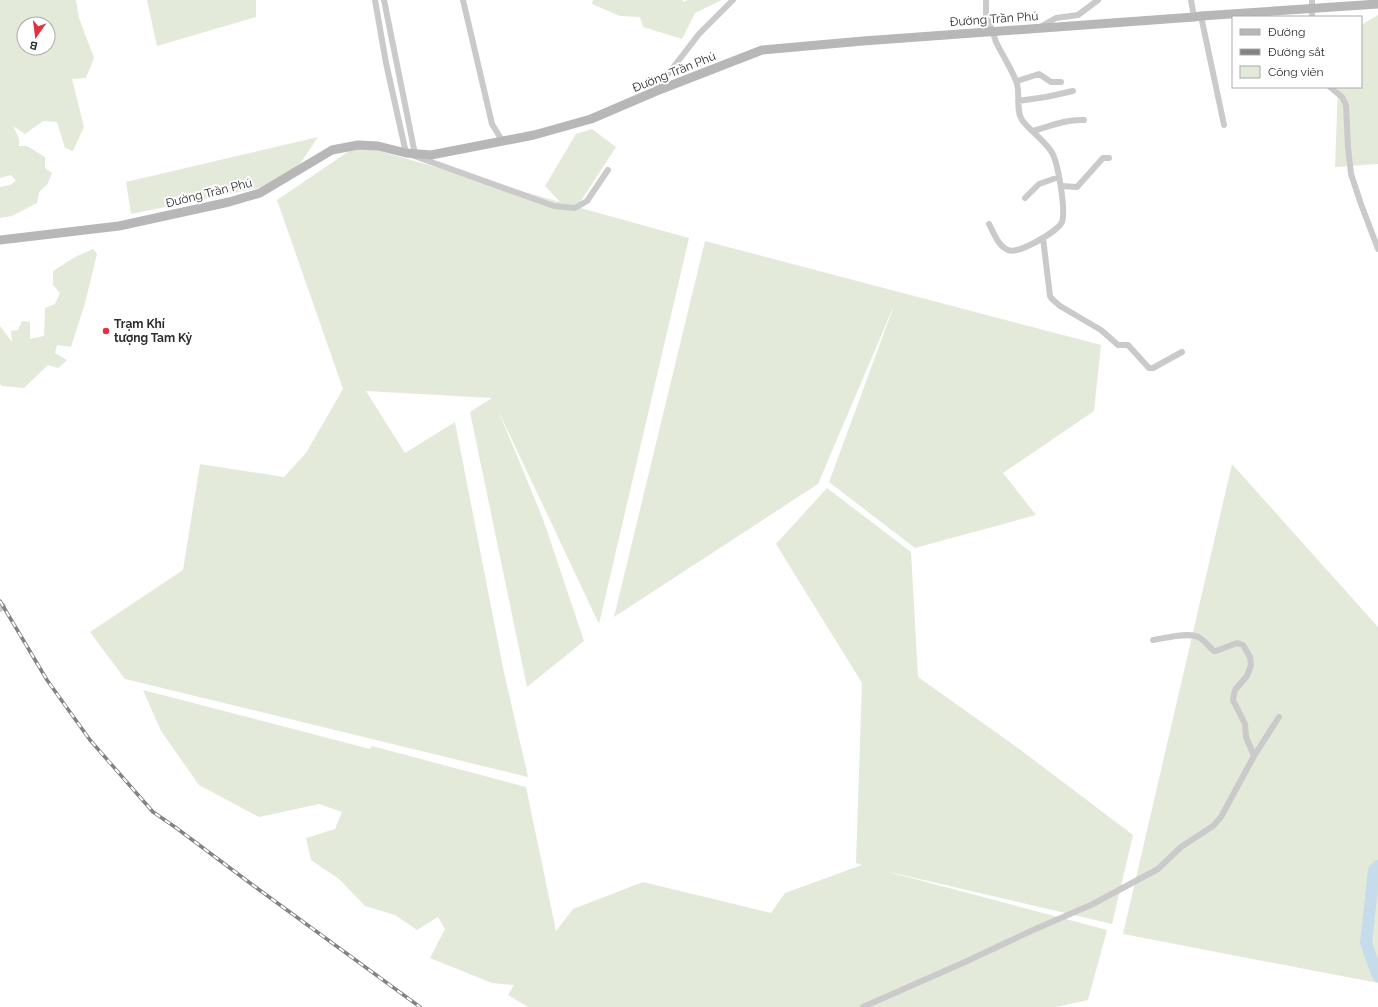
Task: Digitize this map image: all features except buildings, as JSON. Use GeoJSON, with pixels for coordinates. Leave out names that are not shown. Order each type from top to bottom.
{"type":"FeatureCollection","features":[{"type":"Feature","properties":{"kind":"main road","name":"Đường Trần Phú"},"geometry":{"type":"LineString","coordinates":[[0,240],[119,226],[229,202],[260,193],[332,150],[343,147],[358,145],[378,146],[411,154],[431,155],[534,135],[591,119],[654,92],[762,50],[863,41],[1378,4]]}},
{"type":"Feature","properties":{"kind":"street"},"geometry":{"type":"LineString","coordinates":[[375,0],[386,64],[411,154]]}},
{"type":"Feature","properties":{"kind":"street"},"geometry":{"type":"LineString","coordinates":[[384,0],[411,154]]}},
{"type":"Feature","properties":{"kind":"street"},"geometry":{"type":"LineString","coordinates":[[463,0],[492,124],[503,142]]}},
{"type":"Feature","properties":{"kind":"street"},"geometry":{"type":"LineString","coordinates":[[654,92],[699,34],[733,0]]}},
{"type":"Feature","properties":{"kind":"street"},"geometry":{"type":"LineString","coordinates":[[986,0],[986,17],[997,44],[1017,81],[1018,101],[1022,119],[1052,151],[1061,186],[1063,215],[1062,222],[1043,238],[1018,251],[1010,251],[1000,244],[989,224]]}},
{"type":"Feature","properties":{"kind":"street"},"geometry":{"type":"LineString","coordinates":[[1039,28],[1056,18],[1078,15],[1098,0]]}},
{"type":"Feature","properties":{"kind":"street"},"geometry":{"type":"LineString","coordinates":[[1191,0],[1198,17],[1224,125]]}},
{"type":"Feature","properties":{"kind":"street"},"geometry":{"type":"LineString","coordinates":[[1017,81],[1039,74],[1051,82],[1061,82]]}},
{"type":"Feature","properties":{"kind":"street"},"geometry":{"type":"LineString","coordinates":[[1331,88],[1342,97],[1346,105],[1351,174],[1378,249]]}},
{"type":"Feature","properties":{"kind":"street"},"geometry":{"type":"LineString","coordinates":[[1018,101],[1073,91]]}},
{"type":"Feature","properties":{"kind":"street"},"geometry":{"type":"LineString","coordinates":[[1033,131],[1076,119],[1084,120]]}},
{"type":"Feature","properties":{"kind":"street"},"geometry":{"type":"LineString","coordinates":[[411,154],[554,206],[576,208],[587,201],[608,170]]}},
{"type":"Feature","properties":{"kind":"street"},"geometry":{"type":"LineString","coordinates":[[1061,186],[1077,187],[1103,158],[1110,158]]}},
{"type":"Feature","properties":{"kind":"street"},"geometry":{"type":"LineString","coordinates":[[1025,198],[1039,184],[1059,177]]}},
{"type":"Feature","properties":{"kind":"street"},"geometry":{"type":"LineString","coordinates":[[1043,238],[1050,296],[1057,304],[1101,330],[1118,345],[1128,345],[1149,368],[1153,368],[1182,352]]}},
{"type":"Feature","properties":{"kind":"street"},"geometry":{"type":"LineString","coordinates":[[1154,640],[1193,635],[1200,638],[1214,651],[1237,643],[1243,645],[1250,657],[1251,666],[1247,676],[1235,690],[1233,700],[1245,724],[1246,737],[1254,756]]}},
{"type":"Feature","properties":{"kind":"street"},"geometry":{"type":"LineString","coordinates":[[863,1007],[1093,904],[1158,869],[1184,844],[1216,823],[1221,817],[1254,756],[1279,717]]}},
{"type":"Feature","properties":{"kind":"green space"},"geometry":{"type":"Polygon","coordinates":[[[0,0],[76,0],[79,18],[94,58],[86,78],[72,79],[84,127],[73,151],[65,148],[57,122],[43,121],[25,134],[13,126],[19,138],[19,146],[27,146],[45,157],[45,168],[52,173],[47,185],[39,192],[37,203],[12,216],[0,218],[0,187],[10,185],[16,181],[11,175],[0,178],[0,0]]]}},
{"type":"Feature","properties":{"kind":"green space"},"geometry":{"type":"Polygon","coordinates":[[[147,0],[256,0],[256,17],[157,46],[147,0]]]}},
{"type":"Feature","properties":{"kind":"green space"},"geometry":{"type":"Polygon","coordinates":[[[593,0],[683,0],[683,2],[688,0],[722,0],[695,13],[682,39],[643,27],[640,17],[620,16],[592,4],[593,0]]]}},
{"type":"Feature","properties":{"kind":"green space"},"geometry":{"type":"Polygon","coordinates":[[[1378,15],[1378,164],[1335,167],[1338,88],[1362,88],[1362,24],[1378,15]]]}},
{"type":"Feature","properties":{"kind":"green space"},"geometry":{"type":"Polygon","coordinates":[[[592,129],[616,147],[577,207],[689,238],[599,624],[498,410],[543,519],[584,641],[527,687],[470,412],[492,398],[366,391],[405,453],[455,422],[503,668],[528,777],[125,679],[90,632],[183,570],[200,464],[284,477],[306,453],[343,389],[277,200],[358,145],[560,202],[545,186],[576,134],[592,129]]]}},
{"type":"Feature","properties":{"kind":"green space"},"geometry":{"type":"Polygon","coordinates":[[[318,137],[288,182],[131,214],[126,182],[318,137]]]}},
{"type":"Feature","properties":{"kind":"green space"},"geometry":{"type":"Polygon","coordinates":[[[705,241],[1101,345],[1094,411],[1003,473],[1036,515],[915,548],[829,482],[895,303],[818,484],[614,617],[705,241]]]}},
{"type":"Feature","properties":{"kind":"green space"},"geometry":{"type":"Polygon","coordinates":[[[93,249],[97,254],[85,303],[71,347],[57,345],[55,353],[67,360],[58,368],[48,365],[24,388],[2,386],[0,384],[0,326],[12,342],[11,331],[18,330],[22,321],[30,322],[30,339],[44,336],[45,308],[55,304],[60,293],[53,285],[53,271],[75,257],[93,249]]]}},
{"type":"Feature","properties":{"kind":"green space"},"geometry":{"type":"Polygon","coordinates":[[[1232,464],[1378,627],[1378,983],[1123,934],[1232,464]]]}},
{"type":"Feature","properties":{"kind":"green space"},"geometry":{"type":"Polygon","coordinates":[[[827,488],[911,552],[918,677],[1018,748],[1133,835],[1112,924],[881,870],[1107,930],[1088,1000],[1056,1007],[528,1007],[508,995],[514,985],[492,983],[430,958],[445,929],[438,917],[417,930],[395,915],[365,906],[339,879],[311,860],[306,838],[335,829],[342,812],[319,804],[259,817],[199,785],[161,731],[143,690],[370,749],[372,746],[526,787],[556,931],[573,909],[643,882],[771,913],[785,893],[862,865],[856,863],[862,683],[776,544],[827,488]]]}},
{"type":"Feature","properties":{"kind":"waterway"},"geometry":{"type":"LineString","coordinates":[[1378,866],[1374,870],[1366,943],[1378,976]]}},
{"type":"Feature","properties":{"kind":"railway"},"geometry":{"type":"LineString","coordinates":[[0,601],[47,680],[90,740],[153,812],[420,1007]]}},
{"type":"Feature","properties":{"kind":"place","name":"Trạm Khí tượng Tam Kỳ"},"geometry":{"type":"Point","coordinates":[106,331]}}]}
